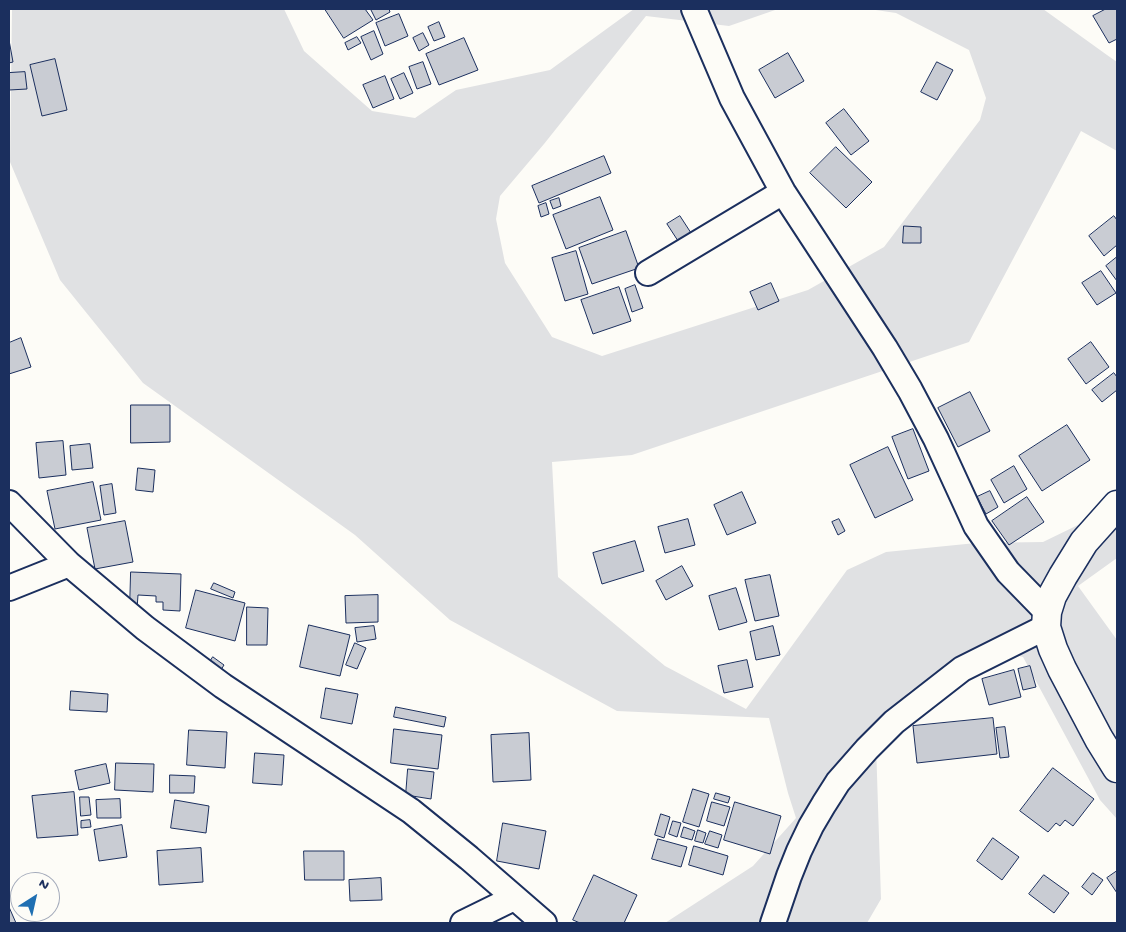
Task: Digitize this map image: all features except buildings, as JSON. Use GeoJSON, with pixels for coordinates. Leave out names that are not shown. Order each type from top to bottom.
{"type":"FeatureCollection","features":[{"type":"Feature","properties":{"kind":"main road"},"geometry":{"type":"LineString","coordinates":[[1117,505],[1084,542],[1052,596],[1046,619],[1053,650],[1062,669],[1099,739],[1117,768]]}},
{"type":"Feature","properties":{"kind":"street"},"geometry":{"type":"LineString","coordinates":[[694,9],[732,98],[783,192],[885,348],[910,390],[936,439],[976,526],[1008,572],[1046,619],[962,669],[894,722],[867,749],[838,782],[811,826],[789,876],[773,923]]}},
{"type":"Feature","properties":{"kind":"street"},"geometry":{"type":"LineString","coordinates":[[648,273],[783,192]]}},
{"type":"Feature","properties":{"kind":"street"},"geometry":{"type":"LineString","coordinates":[[9,503],[69,564],[145,628],[223,686],[411,810],[544,923]]}},
{"type":"Feature","properties":{"kind":"street"},"geometry":{"type":"LineString","coordinates":[[9,588],[69,564]]}},
{"type":"Feature","properties":{"kind":"street"},"geometry":{"type":"LineString","coordinates":[[463,923],[514,898]]}},
{"type":"Feature","properties":{"kind":"shaded area"},"geometry":{"type":"Polygon","coordinates":[[[12,9],[284,9],[304,51],[372,111],[415,118],[456,90],[550,70],[634,9],[778,9],[729,26],[646,16],[500,196],[496,219],[505,263],[552,337],[602,356],[808,290],[884,247],[980,120],[986,98],[969,50],[896,13],[869,9],[1043,9],[1117,62],[1117,151],[1081,131],[969,342],[632,455],[552,462],[558,577],[665,666],[746,709],[847,570],[886,552],[976,543],[1043,542],[1117,506],[1117,558],[1078,586],[1117,640],[1117,819],[1100,800],[1023,657],[992,649],[962,657],[909,692],[876,744],[881,899],[867,923],[665,923],[753,866],[796,818],[769,718],[617,711],[450,620],[355,535],[143,383],[60,280],[10,162],[12,9]]]}}]}
